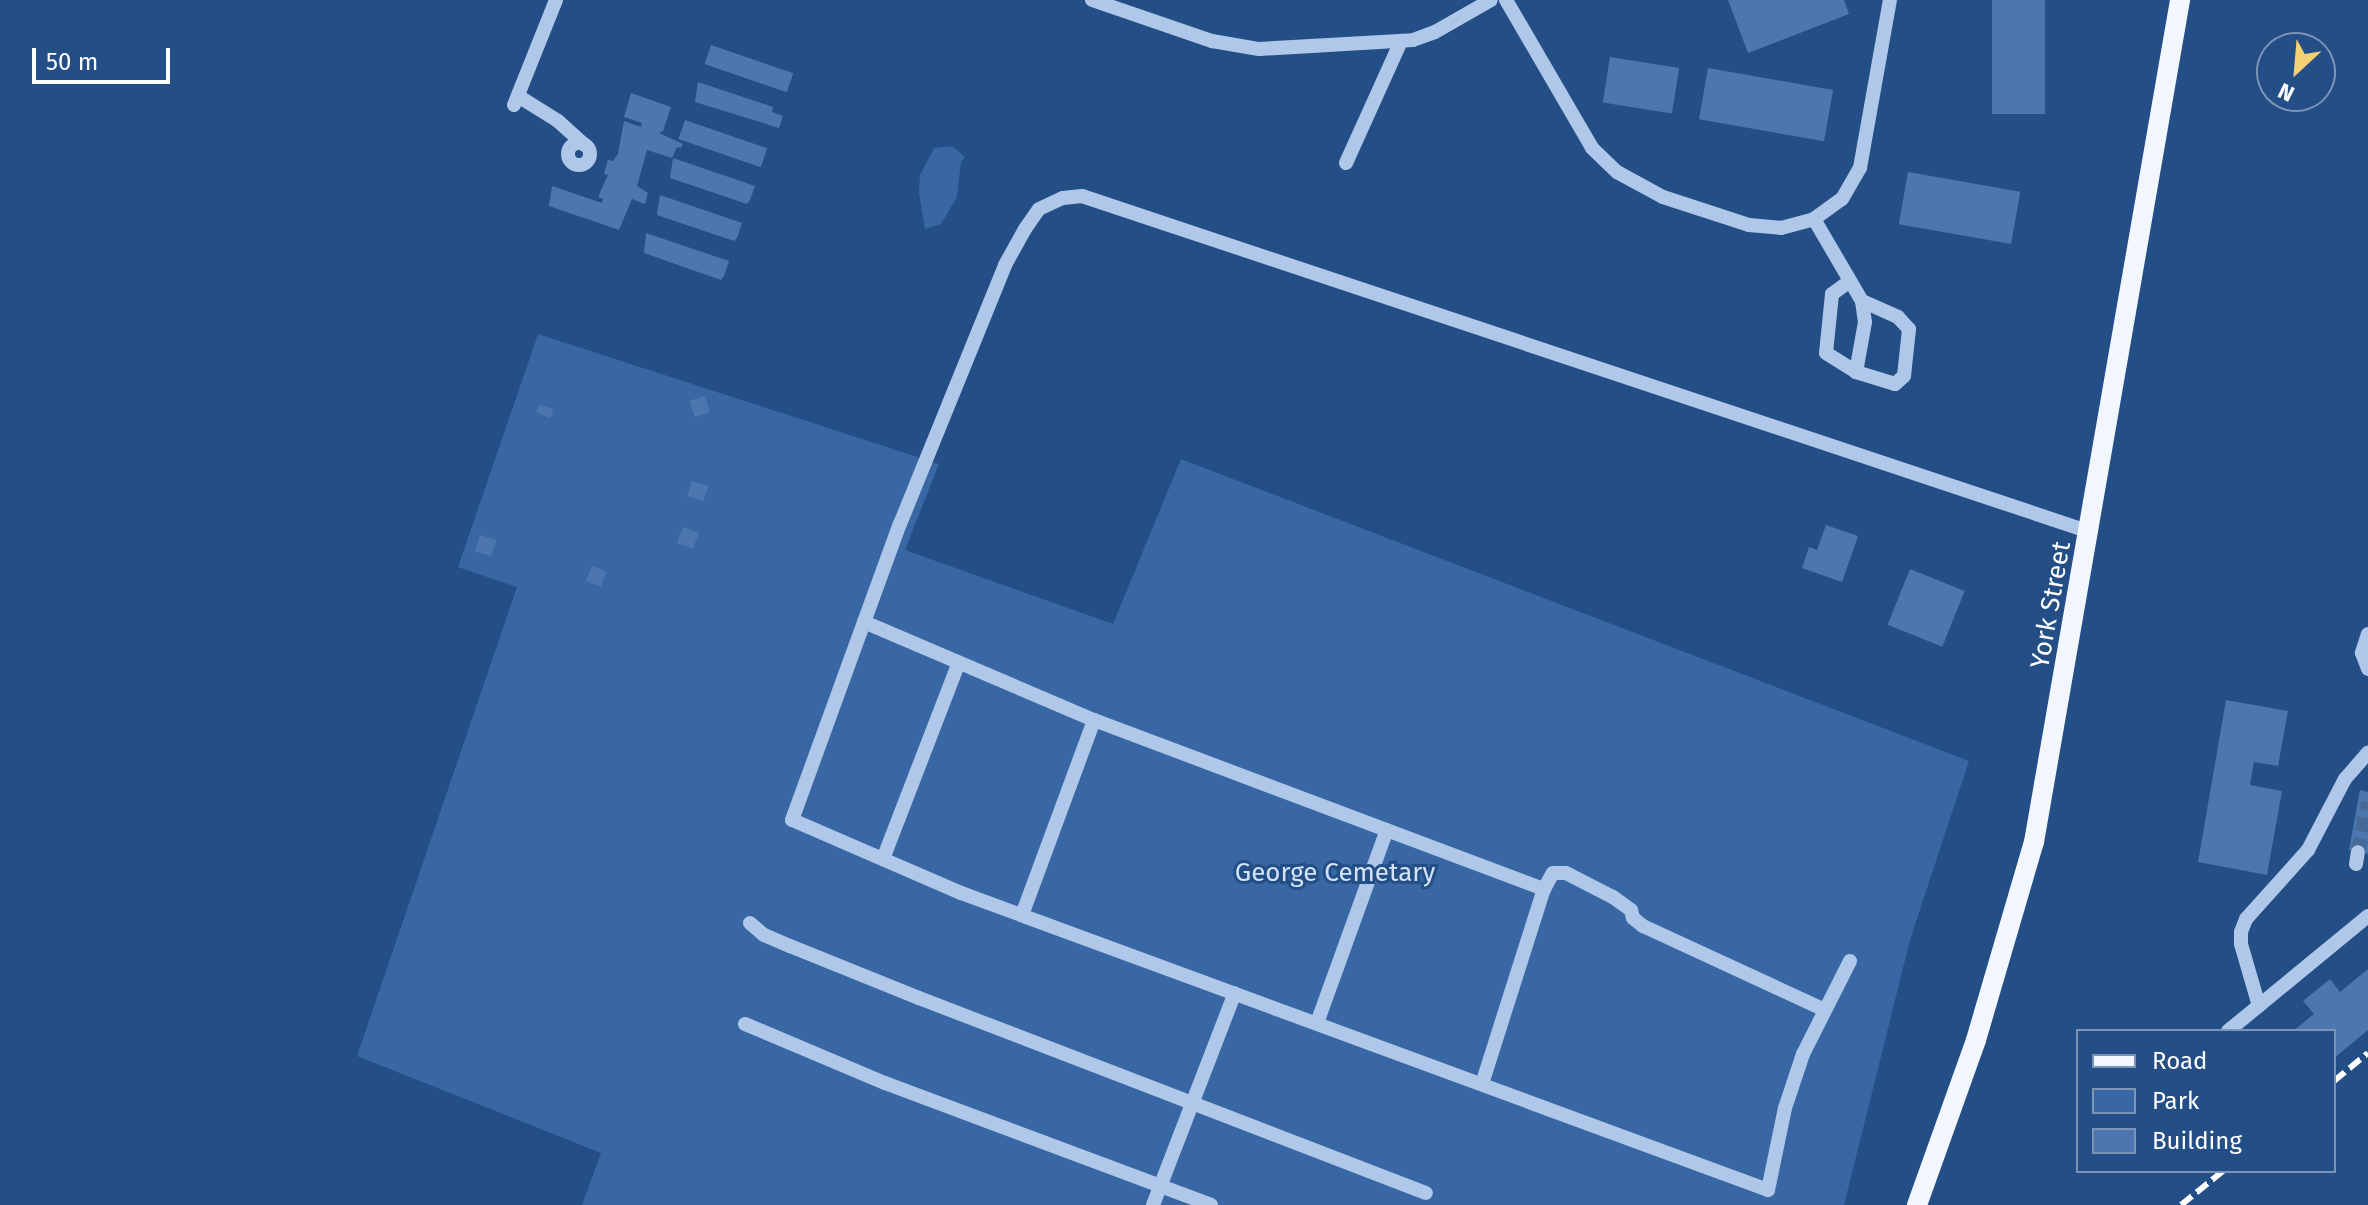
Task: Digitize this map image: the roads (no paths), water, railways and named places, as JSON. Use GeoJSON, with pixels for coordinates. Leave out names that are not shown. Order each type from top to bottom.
{"type":"FeatureCollection","features":[{"type":"Feature","properties":{"kind":"main road","name":"York Street"},"geometry":{"type":"LineString","coordinates":[[1917,1205],[1976,1040],[2031,854],[2090,532],[2180,0]]}},
{"type":"Feature","properties":{"kind":"street"},"geometry":{"type":"LineString","coordinates":[[556,0],[516,101],[558,121],[585,145]]}},
{"type":"Feature","properties":{"kind":"street"},"geometry":{"type":"LineString","coordinates":[[1098,1],[1234,46],[1259,49],[1401,41],[1435,32],[1491,0]]}},
{"type":"Feature","properties":{"kind":"street"},"geometry":{"type":"LineString","coordinates":[[1506,0],[1592,148],[1617,172],[1663,197],[1749,225],[1781,228],[1814,219],[1842,199],[1860,168],[1890,0]]}},
{"type":"Feature","properties":{"kind":"street"},"geometry":{"type":"LineString","coordinates":[[1346,163],[1401,41]]}},
{"type":"Feature","properties":{"kind":"street"},"geometry":{"type":"LineString","coordinates":[[1850,961],[1803,1054],[1785,1108],[1768,1190],[1022,915],[792,820],[864,622],[1005,265],[1039,209],[1063,198],[1082,196],[2090,532]]}},
{"type":"Feature","properties":{"kind":"street"},"geometry":{"type":"LineString","coordinates":[[1814,219],[1862,301],[1865,322],[1856,372]]}},
{"type":"Feature","properties":{"kind":"street"},"geometry":{"type":"LineString","coordinates":[[1850,281],[1832,294],[1825,347],[1829,356],[1856,372],[1891,384],[1899,382],[1904,376],[1909,329],[1898,317],[1862,301]]}},
{"type":"Feature","properties":{"kind":"street"},"geometry":{"type":"LineString","coordinates":[[864,622],[958,665],[1094,720],[1544,889]]}},
{"type":"Feature","properties":{"kind":"street"},"geometry":{"type":"LineString","coordinates":[[2368,634],[2362,653],[2368,669]]}},
{"type":"Feature","properties":{"kind":"street"},"geometry":{"type":"LineString","coordinates":[[883,859],[958,665]]}},
{"type":"Feature","properties":{"kind":"street"},"geometry":{"type":"LineString","coordinates":[[1022,915],[1094,720]]}},
{"type":"Feature","properties":{"kind":"street"},"geometry":{"type":"LineString","coordinates":[[2259,1006],[2241,944],[2246,919],[2308,850],[2345,779],[2368,753]]}},
{"type":"Feature","properties":{"kind":"street"},"geometry":{"type":"LineString","coordinates":[[1317,1023],[1387,830]]}},
{"type":"Feature","properties":{"kind":"street"},"geometry":{"type":"LineString","coordinates":[[1482,1084],[1544,889],[1553,873],[1566,873],[1613,897],[1631,910],[1633,918],[1643,926],[1825,1010]]}},
{"type":"Feature","properties":{"kind":"street"},"geometry":{"type":"LineString","coordinates":[[2230,1029],[2368,916]]}},
{"type":"Feature","properties":{"kind":"street"},"geometry":{"type":"LineString","coordinates":[[750,923],[764,935],[848,970],[1192,1100],[1426,1193]]}},
{"type":"Feature","properties":{"kind":"street"},"geometry":{"type":"LineString","coordinates":[[1153,1205],[1235,993]]}},
{"type":"Feature","properties":{"kind":"street"},"geometry":{"type":"LineString","coordinates":[[745,1024],[885,1083],[1211,1205]]}},
{"type":"Feature","properties":{"kind":"tunnel"},"geometry":{"type":"LineString","coordinates":[[2358,852],[2368,802]]}},
{"type":"Feature","properties":{"kind":"railway"},"geometry":{"type":"LineString","coordinates":[[2336,1079],[2368,1053]]}},
{"type":"Feature","properties":{"kind":"railway"},"geometry":{"type":"LineString","coordinates":[[2181,1205],[2221,1173]]}},
{"type":"Feature","properties":{"kind":"park label","name":"George Cemetary"},"geometry":{"type":"Point","coordinates":[1335,873]}}]}
